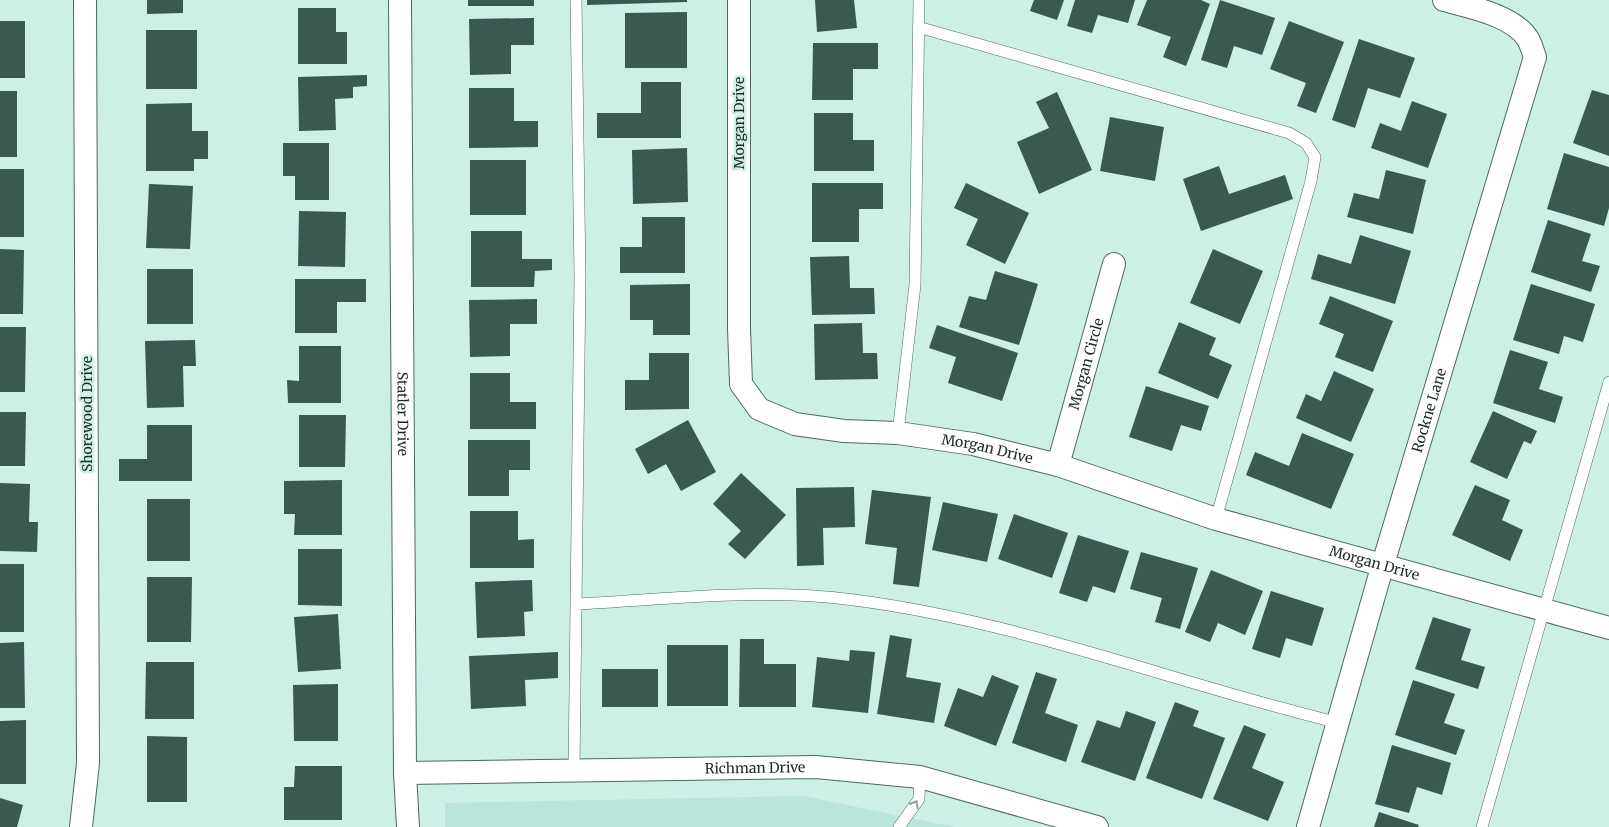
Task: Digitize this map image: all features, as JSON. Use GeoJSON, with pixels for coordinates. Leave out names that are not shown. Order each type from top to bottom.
{"type":"FeatureCollection","features":[{"type":"Feature","properties":{"kind":"street","name":"Shorewood Drive"},"geometry":{"type":"LineString","coordinates":[[82,827],[88,763],[86,0]]}},
{"type":"Feature","properties":{"kind":"street","name":"Statler Drive"},"geometry":{"type":"LineString","coordinates":[[400,0],[405,773],[408,827]]}},
{"type":"Feature","properties":{"kind":"street","name":"Morgan Drive"},"geometry":{"type":"LineString","coordinates":[[739,0],[739,328],[741,384],[759,409],[795,424],[844,431],[898,433],[973,444],[1058,465],[1216,519],[1609,628]]}},
{"type":"Feature","properties":{"kind":"street","name":"Rockne Lane"},"geometry":{"type":"LineString","coordinates":[[1308,827],[1383,564],[1535,58],[1528,39],[1516,27],[1491,14],[1444,0]]}},
{"type":"Feature","properties":{"kind":"street","name":"Morgan Circle"},"geometry":{"type":"LineString","coordinates":[[1058,465],[1114,264]]}},
{"type":"Feature","properties":{"kind":"street","name":"Richman Drive"},"geometry":{"type":"LineString","coordinates":[[405,773],[816,767],[920,777],[1097,827]]}},
{"type":"Feature","properties":{"kind":"lane"},"geometry":{"type":"LineString","coordinates":[[574,771],[580,277],[576,0]]}},
{"type":"Feature","properties":{"kind":"lane"},"geometry":{"type":"LineString","coordinates":[[898,433],[916,285],[919,0]]}},
{"type":"Feature","properties":{"kind":"lane"},"geometry":{"type":"LineString","coordinates":[[918,27],[1289,133],[1306,143],[1315,157],[1311,181],[1216,519]]}},
{"type":"Feature","properties":{"kind":"lane"},"geometry":{"type":"LineString","coordinates":[[1482,827],[1609,382]]}},
{"type":"Feature","properties":{"kind":"lane"},"geometry":{"type":"LineString","coordinates":[[577,604],[756,594],[852,599],[911,608],[1056,644],[1275,707],[1339,723]]}},
{"type":"Feature","properties":{"kind":"lane"},"geometry":{"type":"LineString","coordinates":[[899,827],[919,799],[920,777]]}},
{"type":"Feature","properties":{"kind":"shaded area"},"geometry":{"type":"Polygon","coordinates":[[[803,796],[954,827],[445,827],[445,803],[803,796]]]}},
{"type":"Feature","properties":{"kind":"building"},"geometry":{"type":"Polygon","coordinates":[[[147,0],[183,0],[183,13],[147,14],[147,0]]]}},
{"type":"Feature","properties":{"kind":"building"},"geometry":{"type":"Polygon","coordinates":[[[468,0],[534,0],[534,6],[468,6],[468,0]]]}},
{"type":"Feature","properties":{"kind":"building"},"geometry":{"type":"Polygon","coordinates":[[[587,0],[687,0],[687,2],[587,5],[587,0]]]}},
{"type":"Feature","properties":{"kind":"building"},"geometry":{"type":"Polygon","coordinates":[[[815,0],[854,0],[857,28],[817,32],[815,0]]]}},
{"type":"Feature","properties":{"kind":"building"},"geometry":{"type":"Polygon","coordinates":[[[1034,0],[1064,0],[1057,20],[1030,11],[1034,0]]]}},
{"type":"Feature","properties":{"kind":"building"},"geometry":{"type":"Polygon","coordinates":[[[1075,0],[1135,0],[1128,23],[1098,15],[1092,33],[1067,26],[1075,0]]]}},
{"type":"Feature","properties":{"kind":"building"},"geometry":{"type":"Polygon","coordinates":[[[1147,0],[1201,0],[1210,4],[1186,66],[1163,57],[1171,37],[1137,25],[1147,0]]]}},
{"type":"Feature","properties":{"kind":"building"},"geometry":{"type":"Polygon","coordinates":[[[1220,0],[1275,18],[1262,55],[1234,46],[1227,68],[1201,60],[1220,0]]]}},
{"type":"Feature","properties":{"kind":"building"},"geometry":{"type":"Polygon","coordinates":[[[298,8],[336,8],[336,32],[347,32],[347,64],[298,64],[298,8]]]}},
{"type":"Feature","properties":{"kind":"building"},"geometry":{"type":"Polygon","coordinates":[[[687,12],[687,68],[625,68],[625,13],[687,12]]]}},
{"type":"Feature","properties":{"kind":"building"},"geometry":{"type":"Polygon","coordinates":[[[534,18],[534,45],[511,45],[511,74],[470,75],[469,19],[534,18]]]}},
{"type":"Feature","properties":{"kind":"building"},"geometry":{"type":"Polygon","coordinates":[[[0,21],[25,21],[25,78],[0,78],[0,21]]]}},
{"type":"Feature","properties":{"kind":"building"},"geometry":{"type":"Polygon","coordinates":[[[1289,21],[1344,42],[1316,113],[1297,106],[1306,83],[1270,69],[1289,21]]]}},
{"type":"Feature","properties":{"kind":"building"},"geometry":{"type":"Polygon","coordinates":[[[146,30],[197,30],[197,89],[146,89],[146,30]]]}},
{"type":"Feature","properties":{"kind":"building"},"geometry":{"type":"Polygon","coordinates":[[[1359,39],[1415,58],[1400,98],[1368,88],[1355,128],[1332,120],[1359,39]]]}},
{"type":"Feature","properties":{"kind":"building"},"geometry":{"type":"Polygon","coordinates":[[[813,43],[878,43],[878,69],[853,69],[853,100],[812,100],[813,43]]]}},
{"type":"Feature","properties":{"kind":"building"},"geometry":{"type":"Polygon","coordinates":[[[367,75],[367,86],[353,87],[353,98],[335,99],[336,130],[299,131],[298,77],[367,75]]]}},
{"type":"Feature","properties":{"kind":"building"},"geometry":{"type":"Polygon","coordinates":[[[641,82],[681,82],[681,138],[597,138],[597,113],[641,113],[641,82]]]}},
{"type":"Feature","properties":{"kind":"building"},"geometry":{"type":"Polygon","coordinates":[[[469,88],[514,88],[514,121],[538,121],[538,147],[469,148],[469,88]]]}},
{"type":"Feature","properties":{"kind":"building"},"geometry":{"type":"Polygon","coordinates":[[[1592,90],[1609,95],[1609,156],[1573,143],[1592,90]]]}},
{"type":"Feature","properties":{"kind":"building"},"geometry":{"type":"Polygon","coordinates":[[[0,91],[17,91],[17,157],[0,157],[0,91]]]}},
{"type":"Feature","properties":{"kind":"building"},"geometry":{"type":"Polygon","coordinates":[[[1057,92],[1092,170],[1039,194],[1017,142],[1049,128],[1036,102],[1057,92]]]}},
{"type":"Feature","properties":{"kind":"building"},"geometry":{"type":"Polygon","coordinates":[[[1412,101],[1447,114],[1428,168],[1371,148],[1380,123],[1401,131],[1412,101]]]}},
{"type":"Feature","properties":{"kind":"building"},"geometry":{"type":"Polygon","coordinates":[[[192,103],[192,131],[208,131],[208,159],[194,159],[194,171],[146,171],[146,104],[192,103]]]}},
{"type":"Feature","properties":{"kind":"building"},"geometry":{"type":"Polygon","coordinates":[[[814,113],[853,113],[853,140],[874,140],[874,171],[814,171],[814,113]]]}},
{"type":"Feature","properties":{"kind":"building"},"geometry":{"type":"Polygon","coordinates":[[[1110,117],[1164,127],[1155,181],[1100,171],[1110,117]]]}},
{"type":"Feature","properties":{"kind":"building"},"geometry":{"type":"Polygon","coordinates":[[[283,143],[329,143],[329,200],[295,200],[295,176],[283,176],[283,143]]]}},
{"type":"Feature","properties":{"kind":"building"},"geometry":{"type":"Polygon","coordinates":[[[687,148],[688,202],[633,204],[632,150],[687,148]]]}},
{"type":"Feature","properties":{"kind":"building"},"geometry":{"type":"Polygon","coordinates":[[[1564,153],[1609,167],[1609,208],[1604,226],[1547,209],[1564,153]]]}},
{"type":"Feature","properties":{"kind":"building"},"geometry":{"type":"Polygon","coordinates":[[[470,160],[526,160],[526,215],[470,215],[470,160]]]}},
{"type":"Feature","properties":{"kind":"building"},"geometry":{"type":"Polygon","coordinates":[[[1219,166],[1229,194],[1285,175],[1293,199],[1201,231],[1183,179],[1219,166]]]}},
{"type":"Feature","properties":{"kind":"building"},"geometry":{"type":"Polygon","coordinates":[[[0,169],[24,169],[24,237],[0,237],[0,169]]]}},
{"type":"Feature","properties":{"kind":"building"},"geometry":{"type":"Polygon","coordinates":[[[1386,170],[1426,180],[1413,234],[1347,217],[1354,193],[1379,199],[1386,170]]]}},
{"type":"Feature","properties":{"kind":"building"},"geometry":{"type":"Polygon","coordinates":[[[812,183],[883,183],[883,209],[859,209],[859,242],[812,242],[812,183]]]}},
{"type":"Feature","properties":{"kind":"building"},"geometry":{"type":"Polygon","coordinates":[[[966,183],[1029,213],[1005,264],[966,245],[978,219],[954,208],[966,183]]]}},
{"type":"Feature","properties":{"kind":"building"},"geometry":{"type":"Polygon","coordinates":[[[149,184],[193,186],[190,249],[146,248],[149,184]]]}},
{"type":"Feature","properties":{"kind":"building"},"geometry":{"type":"Polygon","coordinates":[[[299,211],[346,212],[345,267],[298,266],[299,211]]]}},
{"type":"Feature","properties":{"kind":"building"},"geometry":{"type":"Polygon","coordinates":[[[642,217],[685,217],[685,273],[620,273],[620,247],[642,247],[642,217]]]}},
{"type":"Feature","properties":{"kind":"building"},"geometry":{"type":"Polygon","coordinates":[[[1548,220],[1591,234],[1582,261],[1600,266],[1591,292],[1531,272],[1548,220]]]}},
{"type":"Feature","properties":{"kind":"building"},"geometry":{"type":"Polygon","coordinates":[[[471,231],[522,231],[522,259],[552,259],[552,270],[535,271],[534,287],[471,287],[471,231]]]}},
{"type":"Feature","properties":{"kind":"building"},"geometry":{"type":"Polygon","coordinates":[[[1360,235],[1411,251],[1395,304],[1311,279],[1318,254],[1351,264],[1360,235]]]}},
{"type":"Feature","properties":{"kind":"building"},"geometry":{"type":"Polygon","coordinates":[[[0,249],[24,250],[23,314],[0,314],[0,249]]]}},
{"type":"Feature","properties":{"kind":"building"},"geometry":{"type":"Polygon","coordinates":[[[1213,249],[1263,271],[1240,324],[1190,303],[1213,249]]]}},
{"type":"Feature","properties":{"kind":"building"},"geometry":{"type":"Polygon","coordinates":[[[849,256],[850,288],[874,288],[875,314],[812,315],[810,257],[849,256]]]}},
{"type":"Feature","properties":{"kind":"building"},"geometry":{"type":"Polygon","coordinates":[[[147,269],[193,269],[193,324],[147,324],[147,269]]]}},
{"type":"Feature","properties":{"kind":"building"},"geometry":{"type":"Polygon","coordinates":[[[995,271],[1038,284],[1019,345],[959,327],[969,296],[986,300],[995,271]]]}},
{"type":"Feature","properties":{"kind":"building"},"geometry":{"type":"Polygon","coordinates":[[[295,279],[366,279],[366,302],[337,302],[337,333],[295,333],[295,279]]]}},
{"type":"Feature","properties":{"kind":"building"},"geometry":{"type":"Polygon","coordinates":[[[690,284],[690,335],[653,335],[653,320],[630,320],[630,285],[690,284]]]}},
{"type":"Feature","properties":{"kind":"building"},"geometry":{"type":"Polygon","coordinates":[[[1531,284],[1595,304],[1583,342],[1564,336],[1559,354],[1513,340],[1531,284]]]}},
{"type":"Feature","properties":{"kind":"building"},"geometry":{"type":"Polygon","coordinates":[[[1330,296],[1393,321],[1373,372],[1335,357],[1344,334],[1319,324],[1330,296]]]}},
{"type":"Feature","properties":{"kind":"building"},"geometry":{"type":"Polygon","coordinates":[[[537,299],[537,324],[510,324],[510,356],[470,357],[469,300],[537,299]]]}},
{"type":"Feature","properties":{"kind":"building"},"geometry":{"type":"Polygon","coordinates":[[[1179,322],[1216,338],[1209,355],[1232,365],[1218,399],[1158,373],[1179,322]]]}},
{"type":"Feature","properties":{"kind":"building"},"geometry":{"type":"Polygon","coordinates":[[[862,323],[863,353],[877,353],[878,379],[815,380],[814,324],[862,323]]]}},
{"type":"Feature","properties":{"kind":"building"},"geometry":{"type":"Polygon","coordinates":[[[937,325],[1018,353],[1002,401],[948,383],[956,357],[929,348],[937,325]]]}},
{"type":"Feature","properties":{"kind":"building"},"geometry":{"type":"Polygon","coordinates":[[[0,327],[26,327],[25,392],[0,392],[0,327]]]}},
{"type":"Feature","properties":{"kind":"building"},"geometry":{"type":"Polygon","coordinates":[[[195,340],[196,366],[183,366],[184,407],[147,408],[145,341],[195,340]]]}},
{"type":"Feature","properties":{"kind":"building"},"geometry":{"type":"Polygon","coordinates":[[[299,346],[341,346],[341,403],[288,403],[287,380],[299,381],[299,346]]]}},
{"type":"Feature","properties":{"kind":"building"},"geometry":{"type":"Polygon","coordinates":[[[1510,350],[1548,362],[1539,389],[1563,397],[1555,423],[1493,403],[1510,350]]]}},
{"type":"Feature","properties":{"kind":"building"},"geometry":{"type":"Polygon","coordinates":[[[649,353],[689,353],[689,409],[625,410],[625,380],[649,380],[649,353]]]}},
{"type":"Feature","properties":{"kind":"building"},"geometry":{"type":"Polygon","coordinates":[[[1334,371],[1374,389],[1351,442],[1296,418],[1306,394],[1321,401],[1334,371]]]}},
{"type":"Feature","properties":{"kind":"building"},"geometry":{"type":"Polygon","coordinates":[[[470,373],[510,373],[510,402],[536,402],[536,429],[470,429],[470,373]]]}},
{"type":"Feature","properties":{"kind":"building"},"geometry":{"type":"Polygon","coordinates":[[[1146,386],[1209,406],[1201,431],[1181,425],[1172,451],[1129,437],[1146,386]]]}},
{"type":"Feature","properties":{"kind":"building"},"geometry":{"type":"Polygon","coordinates":[[[1493,411],[1537,431],[1531,444],[1524,441],[1507,479],[1470,462],[1493,411]]]}},
{"type":"Feature","properties":{"kind":"building"},"geometry":{"type":"Polygon","coordinates":[[[0,412],[26,412],[25,466],[0,466],[0,412]]]}},
{"type":"Feature","properties":{"kind":"building"},"geometry":{"type":"Polygon","coordinates":[[[299,415],[346,415],[345,467],[299,467],[299,415]]]}},
{"type":"Feature","properties":{"kind":"building"},"geometry":{"type":"Polygon","coordinates":[[[688,420],[716,472],[681,491],[666,464],[648,474],[635,449],[688,420]]]}},
{"type":"Feature","properties":{"kind":"building"},"geometry":{"type":"Polygon","coordinates":[[[147,425],[192,425],[192,481],[119,481],[119,459],[147,459],[147,425]]]}},
{"type":"Feature","properties":{"kind":"building"},"geometry":{"type":"Polygon","coordinates":[[[1302,433],[1354,454],[1331,509],[1246,475],[1255,452],[1289,466],[1302,433]]]}},
{"type":"Feature","properties":{"kind":"building"},"geometry":{"type":"Polygon","coordinates":[[[468,440],[530,440],[530,470],[509,470],[509,496],[468,496],[468,440]]]}},
{"type":"Feature","properties":{"kind":"building"},"geometry":{"type":"Polygon","coordinates":[[[741,473],[786,515],[745,559],[728,544],[741,531],[713,504],[741,473]]]}},
{"type":"Feature","properties":{"kind":"building"},"geometry":{"type":"Polygon","coordinates":[[[342,480],[342,535],[294,535],[295,514],[284,514],[284,481],[342,480]]]}},
{"type":"Feature","properties":{"kind":"building"},"geometry":{"type":"Polygon","coordinates":[[[0,483],[30,484],[29,522],[38,522],[37,552],[0,551],[0,483]]]}},
{"type":"Feature","properties":{"kind":"building"},"geometry":{"type":"Polygon","coordinates":[[[1475,485],[1510,500],[1502,520],[1523,530],[1510,561],[1452,535],[1475,485]]]}},
{"type":"Feature","properties":{"kind":"building"},"geometry":{"type":"Polygon","coordinates":[[[854,487],[855,527],[823,528],[824,565],[797,566],[796,488],[854,487]]]}},
{"type":"Feature","properties":{"kind":"building"},"geometry":{"type":"Polygon","coordinates":[[[872,490],[931,497],[919,587],[893,584],[897,548],[865,544],[872,490]]]}},
{"type":"Feature","properties":{"kind":"building"},"geometry":{"type":"Polygon","coordinates":[[[147,499],[190,499],[190,561],[147,561],[147,499]]]}},
{"type":"Feature","properties":{"kind":"building"},"geometry":{"type":"Polygon","coordinates":[[[943,502],[998,514],[987,562],[932,550],[943,502]]]}},
{"type":"Feature","properties":{"kind":"building"},"geometry":{"type":"Polygon","coordinates":[[[470,511],[518,511],[518,540],[534,539],[534,568],[470,568],[470,511]]]}},
{"type":"Feature","properties":{"kind":"building"},"geometry":{"type":"Polygon","coordinates":[[[1014,514],[1068,533],[1052,578],[998,559],[1014,514]]]}},
{"type":"Feature","properties":{"kind":"building"},"geometry":{"type":"Polygon","coordinates":[[[1078,535],[1129,551],[1115,593],[1093,586],[1087,602],[1059,593],[1078,535]]]}},
{"type":"Feature","properties":{"kind":"building"},"geometry":{"type":"Polygon","coordinates":[[[298,549],[342,549],[342,606],[298,605],[298,549]]]}},
{"type":"Feature","properties":{"kind":"building"},"geometry":{"type":"Polygon","coordinates":[[[1141,552],[1198,568],[1180,629],[1155,622],[1162,598],[1130,589],[1141,552]]]}},
{"type":"Feature","properties":{"kind":"building"},"geometry":{"type":"Polygon","coordinates":[[[0,564],[24,564],[24,632],[0,632],[0,564]]]}},
{"type":"Feature","properties":{"kind":"building"},"geometry":{"type":"Polygon","coordinates":[[[1211,570],[1263,591],[1245,635],[1218,623],[1210,642],[1185,632],[1211,570]]]}},
{"type":"Feature","properties":{"kind":"building"},"geometry":{"type":"Polygon","coordinates":[[[147,577],[192,577],[191,642],[147,642],[147,577]]]}},
{"type":"Feature","properties":{"kind":"building"},"geometry":{"type":"Polygon","coordinates":[[[532,580],[533,611],[524,612],[525,636],[477,638],[475,582],[532,580]]]}},
{"type":"Feature","properties":{"kind":"building"},"geometry":{"type":"Polygon","coordinates":[[[1271,591],[1324,608],[1312,646],[1286,638],[1280,658],[1252,649],[1271,591]]]}},
{"type":"Feature","properties":{"kind":"building"},"geometry":{"type":"Polygon","coordinates":[[[338,614],[341,669],[298,672],[294,617],[338,614]]]}},
{"type":"Feature","properties":{"kind":"building"},"geometry":{"type":"Polygon","coordinates":[[[1433,617],[1471,629],[1461,660],[1485,667],[1478,689],[1415,669],[1433,617]]]}},
{"type":"Feature","properties":{"kind":"building"},"geometry":{"type":"Polygon","coordinates":[[[890,635],[912,639],[906,677],[941,683],[934,723],[877,714],[890,635]]]}},
{"type":"Feature","properties":{"kind":"building"},"geometry":{"type":"Polygon","coordinates":[[[740,639],[764,639],[764,664],[796,664],[796,707],[739,707],[740,639]]]}},
{"type":"Feature","properties":{"kind":"building"},"geometry":{"type":"Polygon","coordinates":[[[24,642],[25,708],[0,708],[0,643],[24,642]]]}},
{"type":"Feature","properties":{"kind":"building"},"geometry":{"type":"Polygon","coordinates":[[[667,645],[728,645],[728,706],[667,706],[667,645]]]}},
{"type":"Feature","properties":{"kind":"building"},"geometry":{"type":"Polygon","coordinates":[[[850,650],[875,652],[868,713],[812,707],[817,657],[849,661],[850,650]]]}},
{"type":"Feature","properties":{"kind":"building"},"geometry":{"type":"Polygon","coordinates":[[[558,652],[558,678],[525,680],[526,706],[471,709],[469,656],[558,652]]]}},
{"type":"Feature","properties":{"kind":"building"},"geometry":{"type":"Polygon","coordinates":[[[146,662],[194,662],[194,719],[145,719],[146,662]]]}},
{"type":"Feature","properties":{"kind":"building"},"geometry":{"type":"Polygon","coordinates":[[[602,669],[658,669],[658,707],[602,707],[602,669]]]}},
{"type":"Feature","properties":{"kind":"building"},"geometry":{"type":"Polygon","coordinates":[[[1036,672],[1057,679],[1045,713],[1078,725],[1066,762],[1012,743],[1036,672]]]}},
{"type":"Feature","properties":{"kind":"building"},"geometry":{"type":"Polygon","coordinates":[[[992,675],[1019,686],[996,746],[944,726],[958,688],[983,697],[992,675]]]}},
{"type":"Feature","properties":{"kind":"building"},"geometry":{"type":"Polygon","coordinates":[[[1413,680],[1455,694],[1444,723],[1465,730],[1456,755],[1395,735],[1413,680]]]}},
{"type":"Feature","properties":{"kind":"building"},"geometry":{"type":"Polygon","coordinates":[[[338,684],[338,741],[294,741],[293,685],[338,684]]]}},
{"type":"Feature","properties":{"kind":"building"},"geometry":{"type":"Polygon","coordinates":[[[1175,702],[1199,711],[1193,726],[1225,738],[1202,799],[1146,778],[1175,702]]]}},
{"type":"Feature","properties":{"kind":"building"},"geometry":{"type":"Polygon","coordinates":[[[1126,711],[1156,722],[1135,781],[1081,762],[1097,720],[1120,728],[1126,711]]]}},
{"type":"Feature","properties":{"kind":"building"},"geometry":{"type":"Polygon","coordinates":[[[26,720],[26,784],[0,784],[0,721],[26,720]]]}},
{"type":"Feature","properties":{"kind":"building"},"geometry":{"type":"Polygon","coordinates":[[[1244,725],[1266,734],[1252,768],[1284,782],[1268,821],[1213,799],[1244,725]]]}},
{"type":"Feature","properties":{"kind":"building"},"geometry":{"type":"Polygon","coordinates":[[[147,736],[187,737],[187,802],[147,802],[147,736]]]}},
{"type":"Feature","properties":{"kind":"building"},"geometry":{"type":"Polygon","coordinates":[[[1392,745],[1451,763],[1442,795],[1417,787],[1409,813],[1375,804],[1392,745]]]}},
{"type":"Feature","properties":{"kind":"building"},"geometry":{"type":"Polygon","coordinates":[[[295,766],[342,766],[342,820],[284,820],[284,787],[294,787],[295,766]]]}},
{"type":"Feature","properties":{"kind":"building"},"geometry":{"type":"Polygon","coordinates":[[[0,798],[23,805],[17,827],[0,827],[0,798]]]}},
{"type":"Feature","properties":{"kind":"building"},"geometry":{"type":"Polygon","coordinates":[[[1379,812],[1419,825],[1418,827],[1374,827],[1379,812]]]}}]}
